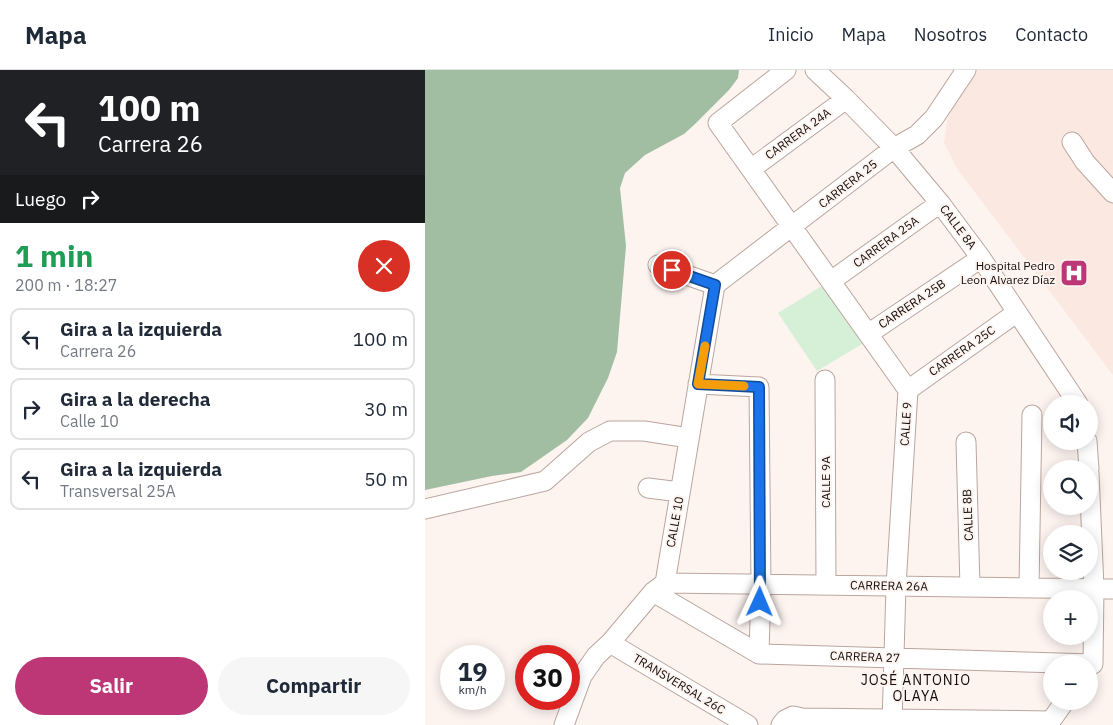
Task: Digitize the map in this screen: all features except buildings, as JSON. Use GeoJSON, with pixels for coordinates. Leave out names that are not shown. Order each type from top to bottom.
{"type":"FeatureCollection","features":[{"type":"Feature","properties":{"kind":"street","name":"CALLE 9"},"geometry":{"type":"LineString","coordinates":[[786,70],[718,124],[908,390],[896,586],[892,722]]}},
{"type":"Feature","properties":{"kind":"street","name":"CALLE 8A"},"geometry":{"type":"LineString","coordinates":[[815,70],[894,148],[940,203],[981,258],[1072,395]]}},
{"type":"Feature","properties":{"kind":"street","name":"CARRERA 25"},"geometry":{"type":"LineString","coordinates":[[715,285],[793,228],[894,148],[917,134],[934,118],[966,70]]}},
{"type":"Feature","properties":{"kind":"street","name":"CARRERA 24A"},"geometry":{"type":"LineString","coordinates":[[751,169],[846,99]]}},
{"type":"Feature","properties":{"kind":"street"},"geometry":{"type":"LineString","coordinates":[[1072,142],[1085,162],[1113,193]]}},
{"type":"Feature","properties":{"kind":"street","name":"CARRERA 25A"},"geometry":{"type":"LineString","coordinates":[[831,281],[940,203]]}},
{"type":"Feature","properties":{"kind":"street","name":"CARRERA 25B"},"geometry":{"type":"LineString","coordinates":[[869,334],[981,258]]}},
{"type":"Feature","properties":{"kind":"street"},"geometry":{"type":"LineString","coordinates":[[658,265],[715,285]]}},
{"type":"Feature","properties":{"kind":"street","name":"CALLE 10"},"geometry":{"type":"LineString","coordinates":[[659,588],[680,492],[715,285]]}},
{"type":"Feature","properties":{"kind":"street","name":"CARRERA 25C"},"geometry":{"type":"LineString","coordinates":[[908,390],[1016,312]]}},
{"type":"Feature","properties":{"kind":"street","name":"CALLE 9A"},"geometry":{"type":"LineString","coordinates":[[825,380],[826,585]]}},
{"type":"Feature","properties":{"kind":"street"},"geometry":{"type":"LineString","coordinates":[[698,384],[759,387],[761,584],[759,654]]}},
{"type":"Feature","properties":{"kind":"street"},"geometry":{"type":"LineString","coordinates":[[1029,588],[1032,415]]}},
{"type":"Feature","properties":{"kind":"street"},"geometry":{"type":"LineString","coordinates":[[425,509],[545,481],[589,442],[610,431],[644,431],[689,438]]}},
{"type":"Feature","properties":{"kind":"street","name":"CALLE 8B"},"geometry":{"type":"LineString","coordinates":[[966,442],[970,587]]}},
{"type":"Feature","properties":{"kind":"street"},"geometry":{"type":"LineString","coordinates":[[647,488],[680,492]]}},
{"type":"Feature","properties":{"kind":"street"},"geometry":{"type":"LineString","coordinates":[[1091,515],[1094,588],[1091,655]]}},
{"type":"Feature","properties":{"kind":"street","name":"CARRERA 26A"},"geometry":{"type":"LineString","coordinates":[[659,588],[761,584],[1113,589]]}},
{"type":"Feature","properties":{"kind":"street"},"geometry":{"type":"LineString","coordinates":[[564,725],[582,676],[596,656],[659,588]]}},
{"type":"Feature","properties":{"kind":"street","name":"CARRERA 27"},"geometry":{"type":"LineString","coordinates":[[659,588],[759,654],[1043,664]]}},
{"type":"Feature","properties":{"kind":"street","name":"TRANSVERSAL 26C"},"geometry":{"type":"LineString","coordinates":[[610,643],[748,725]]}},
{"type":"Feature","properties":{"kind":"street"},"geometry":{"type":"LineString","coordinates":[[781,725],[785,720],[793,716],[801,718],[892,722],[1050,723],[1059,710]]}},
{"type":"Feature","properties":{"kind":"shaded area","name":"Hospital Pedro Leon Alvarez Díaz"},"geometry":{"type":"Polygon","coordinates":[[[974,70],[1113,70],[1113,375],[958,170],[944,143],[947,121],[955,101],[974,70]]]}},
{"type":"Feature","properties":{"kind":"green space"},"geometry":{"type":"Polygon","coordinates":[[[425,70],[739,70],[738,78],[729,90],[694,125],[684,134],[645,155],[625,173],[620,188],[626,246],[617,352],[608,378],[588,418],[567,440],[521,472],[425,490],[425,70]]]}},
{"type":"Feature","properties":{"kind":"green space"},"geometry":{"type":"Polygon","coordinates":[[[825,284],[864,343],[817,371],[778,313],[825,284]]]}},
{"type":"Feature","properties":{"kind":"slow traffic"},"geometry":{"type":"LineString","coordinates":[[705,346],[698,384],[744,386]]}},
{"type":"Feature","properties":{"kind":"place","name":"Hospital Pedro Leon Alvarez Díaz"},"geometry":{"type":"Point","coordinates":[1074,273]}},
{"type":"Feature","properties":{"kind":"district","name":"JOSÉ ANTONIO OLAYA"},"geometry":{"type":"Point","coordinates":[916,688]}},
{"type":"Feature","properties":{"kind":"route"},"geometry":{"type":"LineString","coordinates":[[672,270],[715,285],[698,384],[759,387],[760,602]]}}]}
